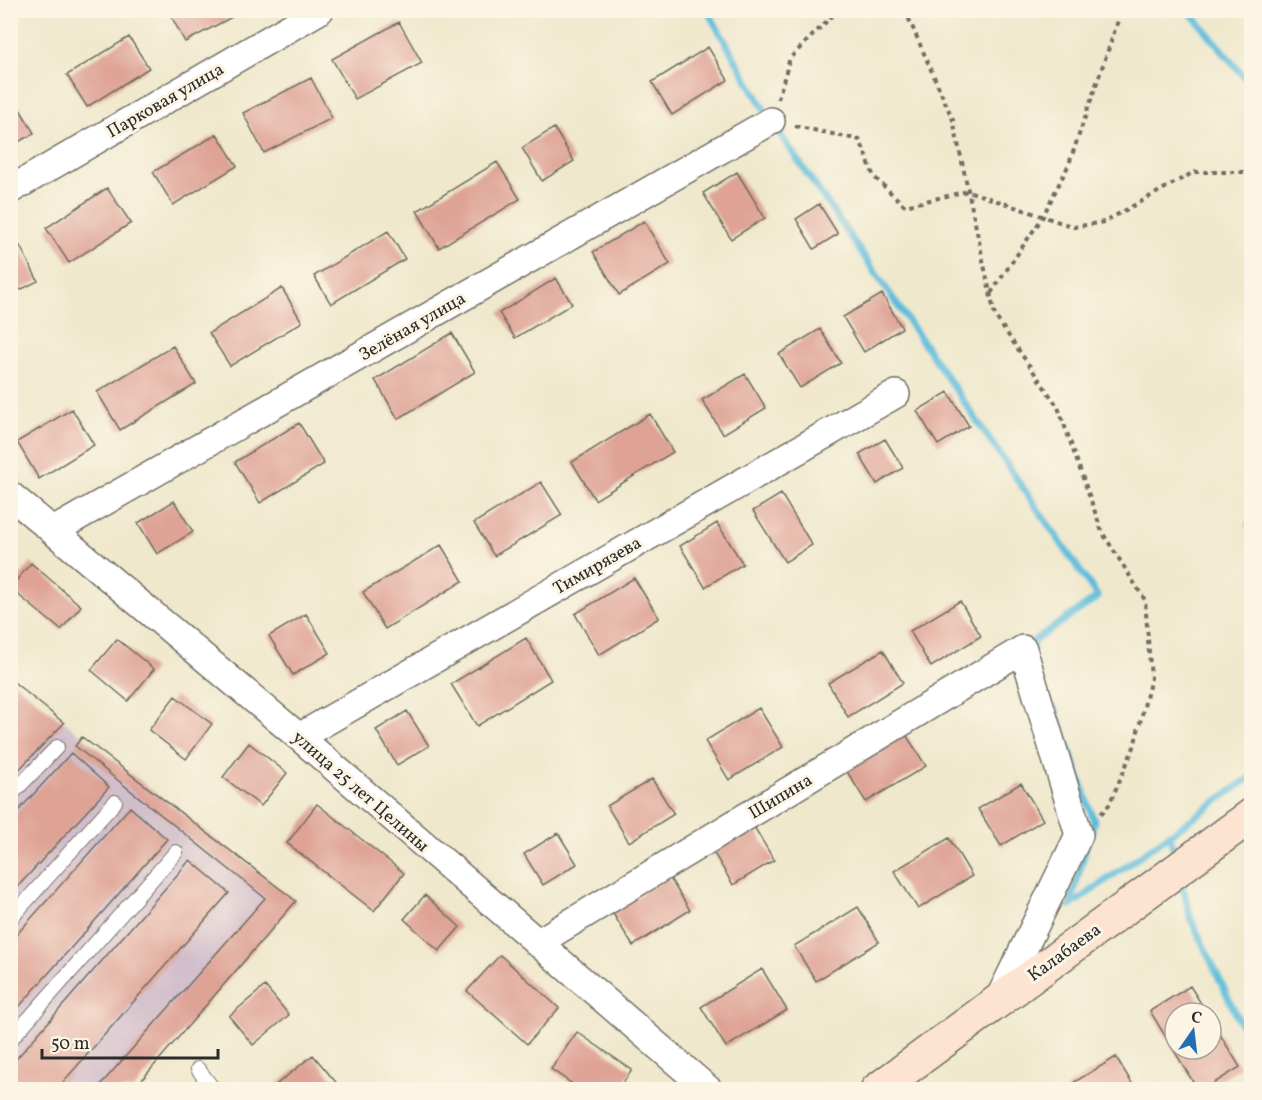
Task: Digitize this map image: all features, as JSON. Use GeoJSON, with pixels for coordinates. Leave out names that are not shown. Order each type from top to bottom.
{"type":"FeatureCollection","features":[{"type":"Feature","properties":{"kind":"street","name":"Парковая улица"},"geometry":{"type":"LineString","coordinates":[[10,190],[320,10]]}},
{"type":"Feature","properties":{"kind":"street","name":"Зелёная улица"},"geometry":{"type":"LineString","coordinates":[[53,531],[771,121]]}},
{"type":"Feature","properties":{"kind":"street","name":"Тимирязева"},"geometry":{"type":"LineString","coordinates":[[299,737],[896,394]]}},
{"type":"Feature","properties":{"kind":"street","name":"улица 25 лет Целины"},"geometry":{"type":"LineString","coordinates":[[10,495],[299,737],[709,1089]]}},
{"type":"Feature","properties":{"kind":"street","name":"Шипина"},"geometry":{"type":"LineString","coordinates":[[537,943],[1023,649],[1079,836]]}},
{"type":"Feature","properties":{"kind":"street","name":"Калабаева"},"geometry":{"type":"LineString","coordinates":[[877,1089],[1251,815]]}},
{"type":"Feature","properties":{"kind":"street"},"geometry":{"type":"LineString","coordinates":[[999,999],[1079,836]]}},
{"type":"Feature","properties":{"kind":"lane"},"geometry":{"type":"LineString","coordinates":[[10,796],[57,747]]}},
{"type":"Feature","properties":{"kind":"lane"},"geometry":{"type":"LineString","coordinates":[[10,920],[115,802]]}},
{"type":"Feature","properties":{"kind":"lane"},"geometry":{"type":"LineString","coordinates":[[10,1040],[176,852]]}},
{"type":"Feature","properties":{"kind":"lane"},"geometry":{"type":"LineString","coordinates":[[198,1069],[214,1089]]}},
{"type":"Feature","properties":{"kind":"path"},"geometry":{"type":"LineString","coordinates":[[838,10],[790,58],[771,121],[860,140],[874,177],[905,206],[968,191],[1074,227],[1104,222],[1194,172],[1251,172]]}},
{"type":"Feature","properties":{"kind":"path"},"geometry":{"type":"LineString","coordinates":[[905,10],[953,120],[995,316],[1058,407],[1102,532],[1144,600],[1151,678],[1134,747],[1109,805],[1079,836]]}},
{"type":"Feature","properties":{"kind":"path"},"geometry":{"type":"LineString","coordinates":[[991,294],[1042,218],[1069,164],[1118,21]]}},
{"type":"Feature","properties":{"kind":"shaded area"},"geometry":{"type":"Polygon","coordinates":[[[10,680],[296,901],[133,1089],[11,1089],[10,680]]]}},
{"type":"Feature","properties":{"kind":"building"},"geometry":{"type":"Polygon","coordinates":[[[168,10],[245,10],[185,42],[168,10]]]}},
{"type":"Feature","properties":{"kind":"building"},"geometry":{"type":"Polygon","coordinates":[[[399,22],[422,63],[355,99],[332,59],[399,22]]]}},
{"type":"Feature","properties":{"kind":"building"},"geometry":{"type":"Polygon","coordinates":[[[129,37],[149,68],[87,107],[67,75],[129,37]]]}},
{"type":"Feature","properties":{"kind":"building"},"geometry":{"type":"Polygon","coordinates":[[[708,47],[728,80],[672,115],[652,82],[708,47]]]}},
{"type":"Feature","properties":{"kind":"building"},"geometry":{"type":"Polygon","coordinates":[[[311,78],[332,118],[264,153],[243,113],[311,78]]]}},
{"type":"Feature","properties":{"kind":"building"},"geometry":{"type":"Polygon","coordinates":[[[15,101],[34,133],[10,147],[10,104],[15,101]]]}},
{"type":"Feature","properties":{"kind":"building"},"geometry":{"type":"Polygon","coordinates":[[[554,128],[574,161],[542,181],[522,148],[554,128]]]}},
{"type":"Feature","properties":{"kind":"building"},"geometry":{"type":"Polygon","coordinates":[[[217,134],[237,166],[173,205],[153,172],[217,134]]]}},
{"type":"Feature","properties":{"kind":"building"},"geometry":{"type":"Polygon","coordinates":[[[497,162],[520,199],[439,248],[417,211],[497,162]]]}},
{"type":"Feature","properties":{"kind":"building"},"geometry":{"type":"Polygon","coordinates":[[[737,172],[765,218],[731,239],[703,193],[737,172]]]}},
{"type":"Feature","properties":{"kind":"building"},"geometry":{"type":"Polygon","coordinates":[[[107,188],[131,223],[69,263],[46,228],[107,188]]]}},
{"type":"Feature","properties":{"kind":"building"},"geometry":{"type":"Polygon","coordinates":[[[819,204],[838,234],[814,249],[796,219],[819,204]]]}},
{"type":"Feature","properties":{"kind":"building"},"geometry":{"type":"Polygon","coordinates":[[[644,221],[670,264],[619,295],[593,252],[644,221]]]}},
{"type":"Feature","properties":{"kind":"building"},"geometry":{"type":"Polygon","coordinates":[[[388,231],[405,259],[331,304],[314,276],[388,231]]]}},
{"type":"Feature","properties":{"kind":"building"},"geometry":{"type":"Polygon","coordinates":[[[20,246],[38,281],[10,295],[10,250],[20,246]]]}},
{"type":"Feature","properties":{"kind":"building"},"geometry":{"type":"Polygon","coordinates":[[[556,278],[572,304],[515,338],[499,313],[556,278]]]}},
{"type":"Feature","properties":{"kind":"building"},"geometry":{"type":"Polygon","coordinates":[[[282,288],[302,322],[230,366],[209,333],[282,288]]]}},
{"type":"Feature","properties":{"kind":"building"},"geometry":{"type":"Polygon","coordinates":[[[882,294],[902,328],[864,352],[843,317],[882,294]]]}},
{"type":"Feature","properties":{"kind":"building"},"geometry":{"type":"Polygon","coordinates":[[[820,329],[841,363],[800,388],[779,354],[820,329]]]}},
{"type":"Feature","properties":{"kind":"building"},"geometry":{"type":"Polygon","coordinates":[[[452,333],[475,372],[398,419],[375,380],[452,333]]]}},
{"type":"Feature","properties":{"kind":"building"},"geometry":{"type":"Polygon","coordinates":[[[173,346],[196,384],[120,430],[97,392],[173,346]]]}},
{"type":"Feature","properties":{"kind":"building"},"geometry":{"type":"Polygon","coordinates":[[[745,374],[766,408],[723,434],[702,400],[745,374]]]}},
{"type":"Feature","properties":{"kind":"building"},"geometry":{"type":"Polygon","coordinates":[[[948,392],[969,426],[938,445],[917,411],[948,392]]]}},
{"type":"Feature","properties":{"kind":"building"},"geometry":{"type":"Polygon","coordinates":[[[72,409],[94,445],[39,479],[17,442],[72,409]]]}},
{"type":"Feature","properties":{"kind":"building"},"geometry":{"type":"Polygon","coordinates":[[[650,414],[673,452],[595,500],[572,462],[650,414]]]}},
{"type":"Feature","properties":{"kind":"building"},"geometry":{"type":"Polygon","coordinates":[[[299,423],[324,464],[260,503],[235,462],[299,423]]]}},
{"type":"Feature","properties":{"kind":"building"},"geometry":{"type":"Polygon","coordinates":[[[885,439],[903,468],[877,484],[859,454],[885,439]]]}},
{"type":"Feature","properties":{"kind":"building"},"geometry":{"type":"Polygon","coordinates":[[[541,482],[562,515],[494,556],[474,523],[541,482]]]}},
{"type":"Feature","properties":{"kind":"building"},"geometry":{"type":"Polygon","coordinates":[[[781,494],[812,545],[785,562],[753,511],[781,494]]]}},
{"type":"Feature","properties":{"kind":"building"},"geometry":{"type":"Polygon","coordinates":[[[174,501],[193,532],[157,554],[138,523],[174,501]]]}},
{"type":"Feature","properties":{"kind":"building"},"geometry":{"type":"Polygon","coordinates":[[[717,523],[743,564],[705,587],[680,546],[717,523]]]}},
{"type":"Feature","properties":{"kind":"building"},"geometry":{"type":"Polygon","coordinates":[[[441,545],[463,581],[385,629],[363,592],[441,545]]]}},
{"type":"Feature","properties":{"kind":"building"},"geometry":{"type":"Polygon","coordinates":[[[31,563],[81,606],[61,630],[10,588],[31,563]]]}},
{"type":"Feature","properties":{"kind":"building"},"geometry":{"type":"Polygon","coordinates":[[[634,578],[659,618],[599,655],[575,614],[634,578]]]}},
{"type":"Feature","properties":{"kind":"building"},"geometry":{"type":"Polygon","coordinates":[[[960,601],[981,636],[931,667],[910,631],[960,601]]]}},
{"type":"Feature","properties":{"kind":"building"},"geometry":{"type":"Polygon","coordinates":[[[306,614],[330,653],[293,675],[269,636],[306,614]]]}},
{"type":"Feature","properties":{"kind":"building"},"geometry":{"type":"Polygon","coordinates":[[[526,638],[551,680],[477,726],[451,684],[526,638]]]}},
{"type":"Feature","properties":{"kind":"building"},"geometry":{"type":"Polygon","coordinates":[[[117,639],[154,669],[128,701],[91,670],[117,639]]]}},
{"type":"Feature","properties":{"kind":"building"},"geometry":{"type":"Polygon","coordinates":[[[883,650],[903,683],[848,717],[828,683],[883,650]]]}},
{"type":"Feature","properties":{"kind":"building"},"geometry":{"type":"Polygon","coordinates":[[[10,679],[64,723],[10,779],[10,740],[13,737],[10,735],[10,679]]]}},
{"type":"Feature","properties":{"kind":"building"},"geometry":{"type":"Polygon","coordinates":[[[175,696],[212,724],[186,759],[149,730],[175,696]]]}},
{"type":"Feature","properties":{"kind":"building"},"geometry":{"type":"Polygon","coordinates":[[[759,708],[783,747],[729,780],[705,741],[759,708]]]}},
{"type":"Feature","properties":{"kind":"building"},"geometry":{"type":"Polygon","coordinates":[[[407,711],[429,746],[397,765],[376,730],[407,711]]]}},
{"type":"Feature","properties":{"kind":"building"},"geometry":{"type":"Polygon","coordinates":[[[905,733],[926,766],[866,802],[846,770],[905,733]]]}},
{"type":"Feature","properties":{"kind":"building"},"geometry":{"type":"Polygon","coordinates":[[[82,737],[296,901],[133,1090],[96,1090],[265,898],[75,746],[82,737]]]}},
{"type":"Feature","properties":{"kind":"building"},"geometry":{"type":"Polygon","coordinates":[[[249,743],[287,773],[261,806],[223,777],[249,743]]]}},
{"type":"Feature","properties":{"kind":"building"},"geometry":{"type":"Polygon","coordinates":[[[71,753],[109,787],[10,895],[10,820],[71,753]]]}},
{"type":"Feature","properties":{"kind":"building"},"geometry":{"type":"Polygon","coordinates":[[[652,779],[674,814],[629,842],[607,806],[652,779]]]}},
{"type":"Feature","properties":{"kind":"building"},"geometry":{"type":"Polygon","coordinates":[[[1021,783],[1043,820],[1001,846],[978,809],[1021,783]]]}},
{"type":"Feature","properties":{"kind":"building"},"geometry":{"type":"Polygon","coordinates":[[[317,804],[404,873],[374,911],[287,843],[317,804]]]}},
{"type":"Feature","properties":{"kind":"building"},"geometry":{"type":"Polygon","coordinates":[[[130,807],[167,839],[10,1017],[10,942],[130,807]]]}},
{"type":"Feature","properties":{"kind":"building"},"geometry":{"type":"Polygon","coordinates":[[[750,820],[774,860],[733,885],[709,845],[750,820]]]}},
{"type":"Feature","properties":{"kind":"building"},"geometry":{"type":"Polygon","coordinates":[[[558,833],[577,864],[543,885],[524,854],[558,833]]]}},
{"type":"Feature","properties":{"kind":"building"},"geometry":{"type":"Polygon","coordinates":[[[949,838],[972,876],[918,909],[894,871],[949,838]]]}},
{"type":"Feature","properties":{"kind":"building"},"geometry":{"type":"Polygon","coordinates":[[[190,860],[229,893],[56,1090],[10,1090],[10,1066],[190,860]]]}},
{"type":"Feature","properties":{"kind":"building"},"geometry":{"type":"Polygon","coordinates":[[[669,877],[690,910],[633,946],[612,912],[669,877]]]}},
{"type":"Feature","properties":{"kind":"building"},"geometry":{"type":"Polygon","coordinates":[[[425,895],[460,927],[439,951],[404,919],[425,895]]]}},
{"type":"Feature","properties":{"kind":"building"},"geometry":{"type":"Polygon","coordinates":[[[858,907],[879,942],[816,981],[794,946],[858,907]]]}},
{"type":"Feature","properties":{"kind":"building"},"geometry":{"type":"Polygon","coordinates":[[[500,955],[559,1008],[527,1044],[467,991],[500,955]]]}},
{"type":"Feature","properties":{"kind":"building"},"geometry":{"type":"Polygon","coordinates":[[[762,969],[787,1010],[726,1047],[701,1007],[762,969]]]}},
{"type":"Feature","properties":{"kind":"building"},"geometry":{"type":"Polygon","coordinates":[[[265,986],[289,1015],[253,1045],[229,1016],[265,986]]]}},
{"type":"Feature","properties":{"kind":"building"},"geometry":{"type":"Polygon","coordinates":[[[1190,986],[1199,1001],[1166,1001],[1190,986]]]}},
{"type":"Feature","properties":{"kind":"building"},"geometry":{"type":"Polygon","coordinates":[[[1163,1003],[1163,1032],[1150,1011],[1163,1003]]]}},
{"type":"Feature","properties":{"kind":"building"},"geometry":{"type":"Polygon","coordinates":[[[577,1032],[632,1070],[618,1090],[581,1090],[551,1069],[577,1032]]]}},
{"type":"Feature","properties":{"kind":"building"},"geometry":{"type":"Polygon","coordinates":[[[1223,1039],[1240,1067],[1203,1090],[1198,1090],[1180,1061],[1223,1061],[1223,1039]]]}},
{"type":"Feature","properties":{"kind":"building"},"geometry":{"type":"Polygon","coordinates":[[[313,1055],[339,1086],[334,1090],[281,1090],[277,1084],[313,1055]]]}},
{"type":"Feature","properties":{"kind":"building"},"geometry":{"type":"Polygon","coordinates":[[[1116,1057],[1136,1090],[1068,1090],[1066,1087],[1116,1057]]]}},
{"type":"Feature","properties":{"kind":"waterway"},"geometry":{"type":"LineString","coordinates":[[707,10],[771,121],[1098,597],[1032,642],[1033,647]]}},
{"type":"Feature","properties":{"kind":"waterway"},"geometry":{"type":"LineString","coordinates":[[1188,10],[1252,86]]}},
{"type":"Feature","properties":{"kind":"waterway"},"geometry":{"type":"LineString","coordinates":[[1252,523],[1249,525],[1252,528]]}},
{"type":"Feature","properties":{"kind":"waterway"},"geometry":{"type":"LineString","coordinates":[[1055,708],[1094,821],[1090,837]]}},
{"type":"Feature","properties":{"kind":"waterway"},"geometry":{"type":"LineString","coordinates":[[1070,906],[1252,776]]}},
{"type":"Feature","properties":{"kind":"waterway"},"geometry":{"type":"LineString","coordinates":[[1169,834],[1176,860]]}},
{"type":"Feature","properties":{"kind":"waterway"},"geometry":{"type":"LineString","coordinates":[[1070,906],[1086,847]]}},
{"type":"Feature","properties":{"kind":"waterway"},"geometry":{"type":"LineString","coordinates":[[1181,880],[1191,919],[1252,1048]]}}]}
